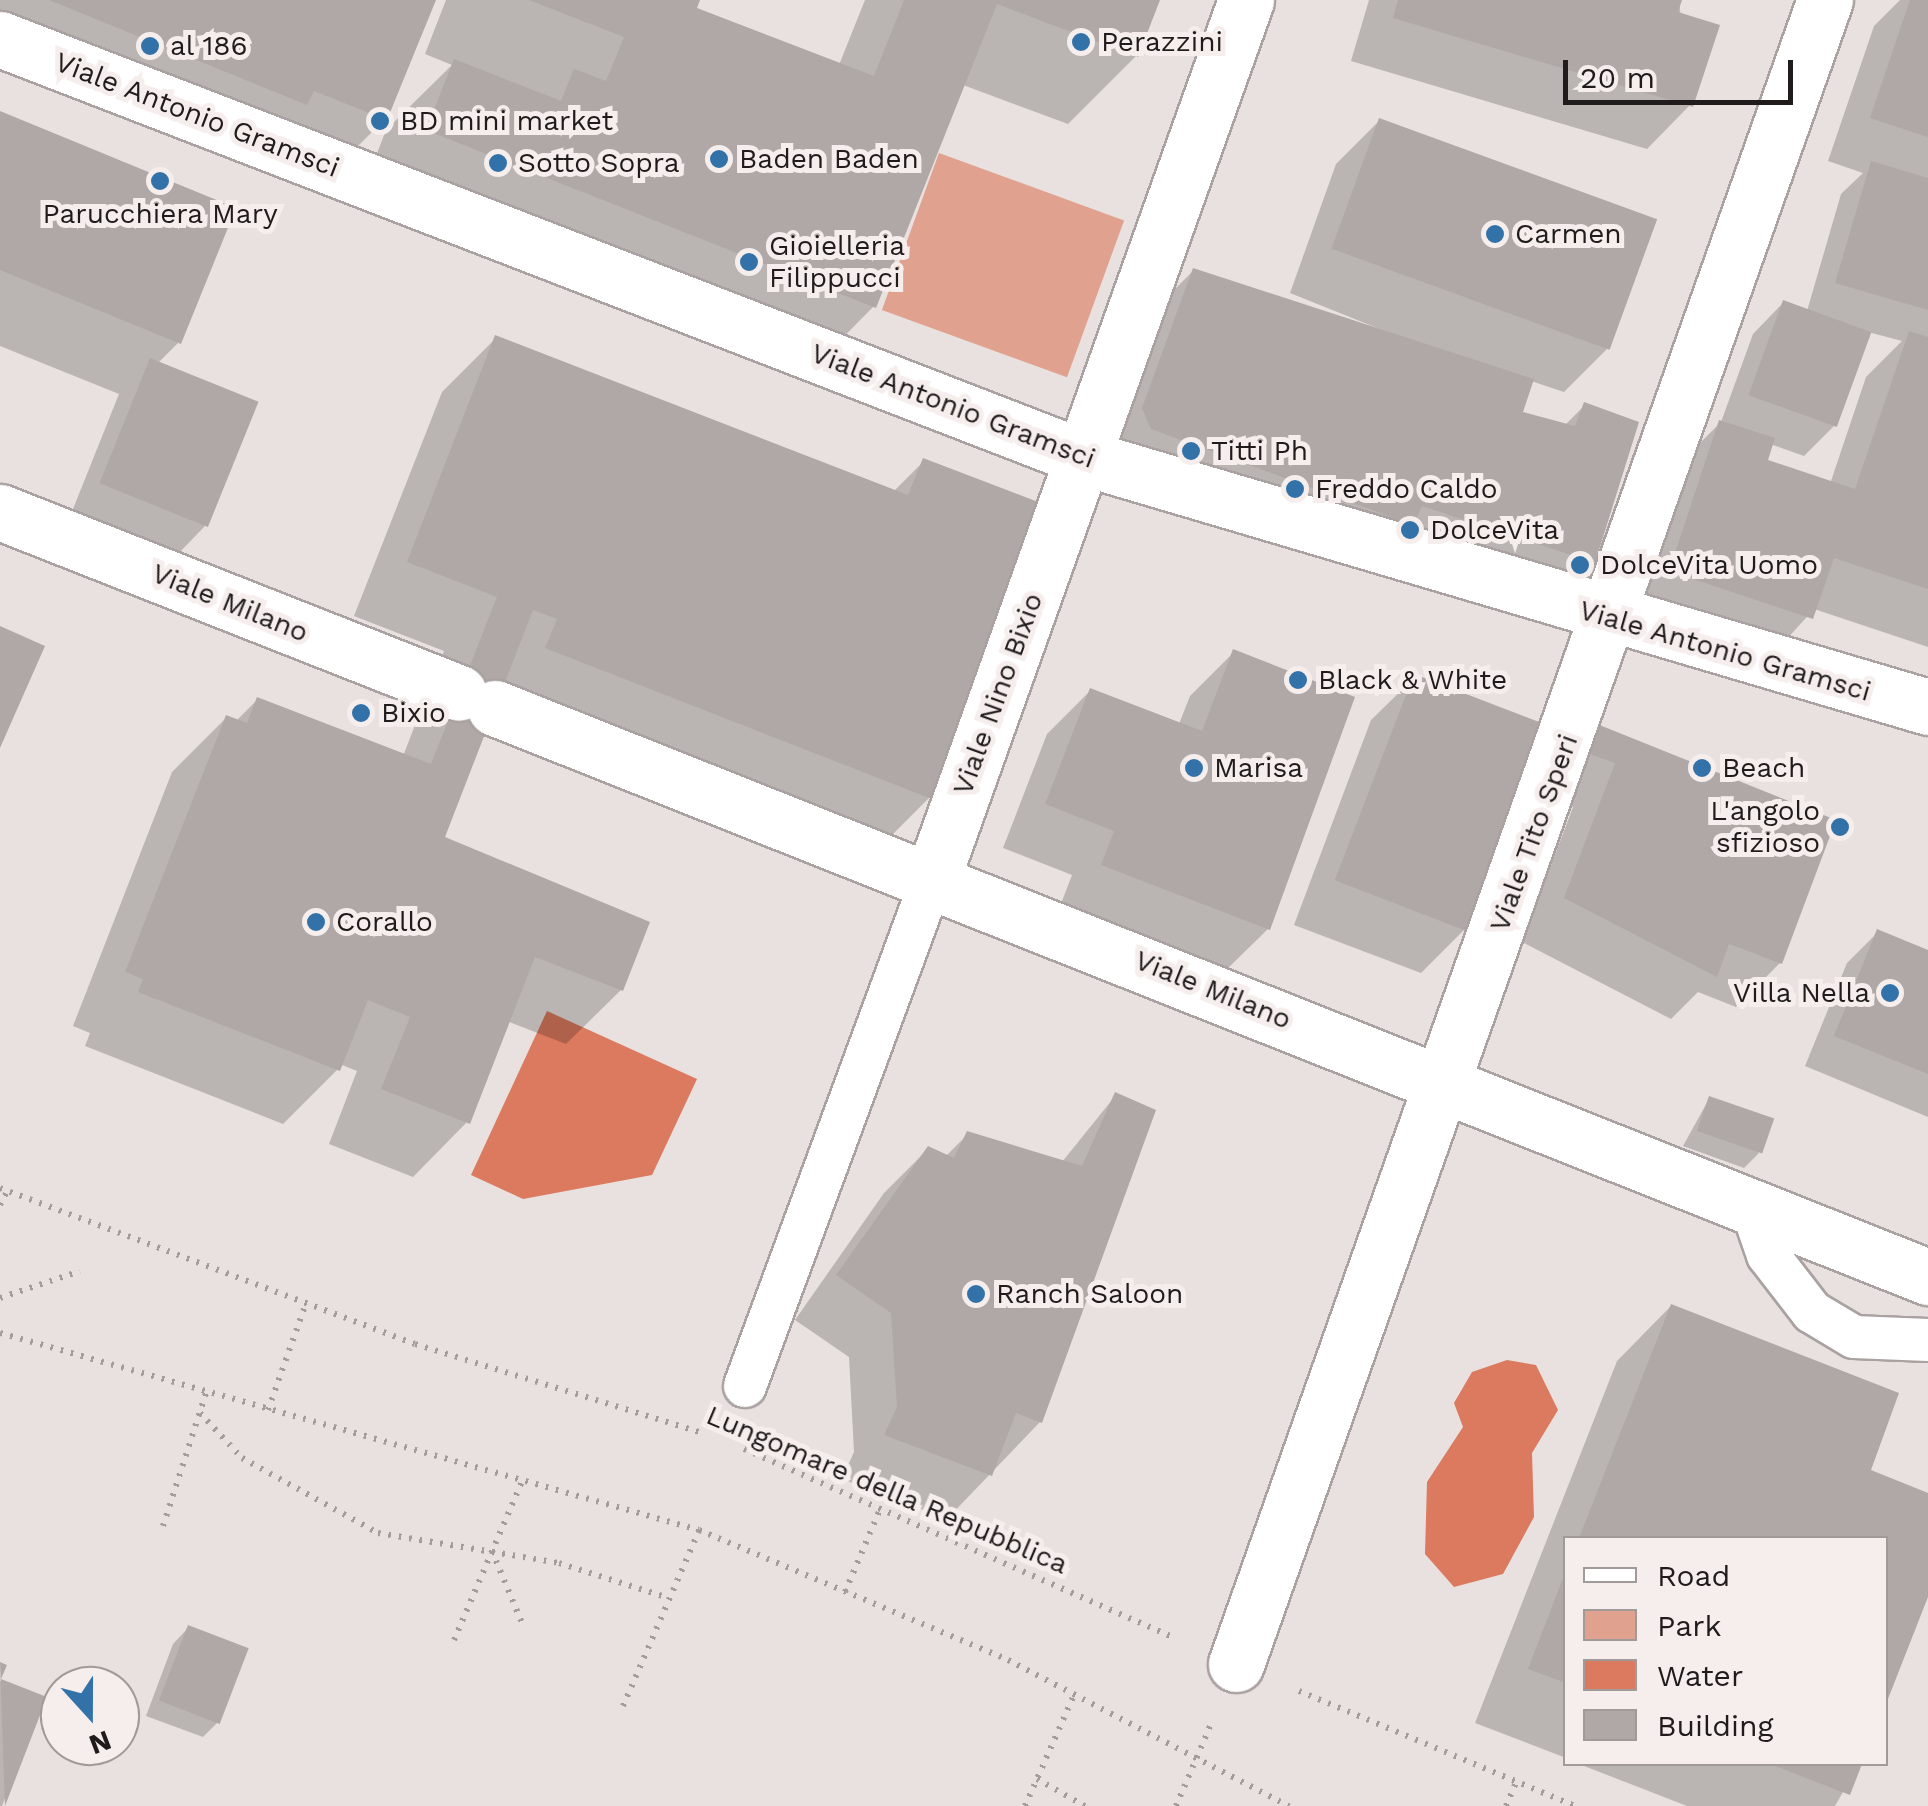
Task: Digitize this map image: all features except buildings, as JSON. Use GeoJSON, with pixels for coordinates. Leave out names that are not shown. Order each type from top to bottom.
{"type":"FeatureCollection","features":[{"type":"Feature","properties":{"kind":"street","name":"Viale Nino Bixio"},"geometry":{"type":"LineString","coordinates":[[932,880],[1246,0]]}},
{"type":"Feature","properties":{"kind":"street","name":"Viale Tito Speri"},"geometry":{"type":"LineString","coordinates":[[1236,1664],[1442,1081],[1612,621],[1825,0]]}},
{"type":"Feature","properties":{"kind":"street","name":"Viale Antonio Gramsci"},"geometry":{"type":"LineString","coordinates":[[0,39],[1082,457],[1612,621],[1928,708]]}},
{"type":"Feature","properties":{"kind":"street","name":"Viale Milano"},"geometry":{"type":"LineString","coordinates":[[0,512],[1928,1277]]}},
{"type":"Feature","properties":{"kind":"lane","name":"Viale Nino Bixio"},"geometry":{"type":"LineString","coordinates":[[745,1386],[932,880]]}},
{"type":"Feature","properties":{"kind":"lane"},"geometry":{"type":"LineString","coordinates":[[1752,1206],[1768,1255],[1812,1312],[1854,1337],[1928,1340]]}},
{"type":"Feature","properties":{"kind":"path","name":"Lungomare della Repubblica"},"geometry":{"type":"LineString","coordinates":[[4,1189],[306,1302],[722,1440],[1574,1806]]}},
{"type":"Feature","properties":{"kind":"path"},"geometry":{"type":"LineString","coordinates":[[0,1205],[4,1189]]}},
{"type":"Feature","properties":{"kind":"path"},"geometry":{"type":"LineString","coordinates":[[0,1298],[80,1270]]}},
{"type":"Feature","properties":{"kind":"path"},"geometry":{"type":"LineString","coordinates":[[268,1410],[306,1302]]}},
{"type":"Feature","properties":{"kind":"path"},"geometry":{"type":"LineString","coordinates":[[0,1332],[700,1530],[1074,1695],[1290,1806]]}},
{"type":"Feature","properties":{"kind":"path"},"geometry":{"type":"LineString","coordinates":[[163,1526],[206,1393]]}},
{"type":"Feature","properties":{"kind":"path"},"geometry":{"type":"LineString","coordinates":[[200,1413],[242,1458],[309,1501],[378,1533],[492,1551],[669,1598]]}},
{"type":"Feature","properties":{"kind":"path"},"geometry":{"type":"LineString","coordinates":[[454,1640],[522,1481]]}},
{"type":"Feature","properties":{"kind":"path"},"geometry":{"type":"LineString","coordinates":[[846,1592],[880,1509]]}},
{"type":"Feature","properties":{"kind":"path"},"geometry":{"type":"LineString","coordinates":[[623,1706],[700,1530]]}},
{"type":"Feature","properties":{"kind":"path"},"geometry":{"type":"LineString","coordinates":[[492,1551],[522,1623]]}},
{"type":"Feature","properties":{"kind":"path"},"geometry":{"type":"LineString","coordinates":[[1176,1806],[1236,1664]]}},
{"type":"Feature","properties":{"kind":"path"},"geometry":{"type":"LineString","coordinates":[[1025,1806],[1074,1695]]}},
{"type":"Feature","properties":{"kind":"path"},"geometry":{"type":"LineString","coordinates":[[1037,1779],[1085,1806]]}},
{"type":"Feature","properties":{"kind":"path"},"geometry":{"type":"LineString","coordinates":[[1506,1806],[1516,1782]]}},
{"type":"Feature","properties":{"kind":"green space"},"geometry":{"type":"Polygon","coordinates":[[[939,153],[1124,220],[1067,377],[882,310],[939,153]]]}},
{"type":"Feature","properties":{"kind":"water"},"geometry":{"type":"Polygon","coordinates":[[[547,1011],[697,1079],[652,1175],[523,1199],[471,1175],[547,1011]]]}},
{"type":"Feature","properties":{"kind":"water"},"geometry":{"type":"Polygon","coordinates":[[[1507,1360],[1536,1365],[1558,1410],[1532,1453],[1534,1517],[1503,1574],[1454,1587],[1425,1554],[1427,1482],[1463,1427],[1454,1403],[1472,1372],[1507,1360]]]}},
{"type":"Feature","properties":{"kind":"place","name":"Perazzini"},"geometry":{"type":"Point","coordinates":[1081,42]}},
{"type":"Feature","properties":{"kind":"place","name":"al 186"},"geometry":{"type":"Point","coordinates":[150,46]}},
{"type":"Feature","properties":{"kind":"place","name":"BD mini market"},"geometry":{"type":"Point","coordinates":[380,121]}},
{"type":"Feature","properties":{"kind":"place","name":"Baden Baden"},"geometry":{"type":"Point","coordinates":[719,159]}},
{"type":"Feature","properties":{"kind":"place","name":"Sotto Sopra"},"geometry":{"type":"Point","coordinates":[498,163]}},
{"type":"Feature","properties":{"kind":"place","name":"Parucchiera Mary"},"geometry":{"type":"Point","coordinates":[160,181]}},
{"type":"Feature","properties":{"kind":"place","name":"Carmen"},"geometry":{"type":"Point","coordinates":[1495,234]}},
{"type":"Feature","properties":{"kind":"place","name":"Gioielleria Filippucci"},"geometry":{"type":"Point","coordinates":[749,262]}},
{"type":"Feature","properties":{"kind":"place","name":"Titti Ph"},"geometry":{"type":"Point","coordinates":[1191,451]}},
{"type":"Feature","properties":{"kind":"place","name":"Freddo Caldo"},"geometry":{"type":"Point","coordinates":[1295,489]}},
{"type":"Feature","properties":{"kind":"place","name":"DolceVita"},"geometry":{"type":"Point","coordinates":[1410,530]}},
{"type":"Feature","properties":{"kind":"place","name":"DolceVita Uomo"},"geometry":{"type":"Point","coordinates":[1580,565]}},
{"type":"Feature","properties":{"kind":"place","name":"Black & White"},"geometry":{"type":"Point","coordinates":[1298,680]}},
{"type":"Feature","properties":{"kind":"place","name":"Bixio"},"geometry":{"type":"Point","coordinates":[361,713]}},
{"type":"Feature","properties":{"kind":"place","name":"Marisa"},"geometry":{"type":"Point","coordinates":[1194,768]}},
{"type":"Feature","properties":{"kind":"place","name":"Beach"},"geometry":{"type":"Point","coordinates":[1702,768]}},
{"type":"Feature","properties":{"kind":"place","name":"L'angolo sfizioso"},"geometry":{"type":"Point","coordinates":[1840,827]}},
{"type":"Feature","properties":{"kind":"place","name":"Corallo"},"geometry":{"type":"Point","coordinates":[316,922]}},
{"type":"Feature","properties":{"kind":"place","name":"Villa Nella"},"geometry":{"type":"Point","coordinates":[1890,993]}},
{"type":"Feature","properties":{"kind":"place","name":"Ranch Saloon"},"geometry":{"type":"Point","coordinates":[976,1294]}}]}
